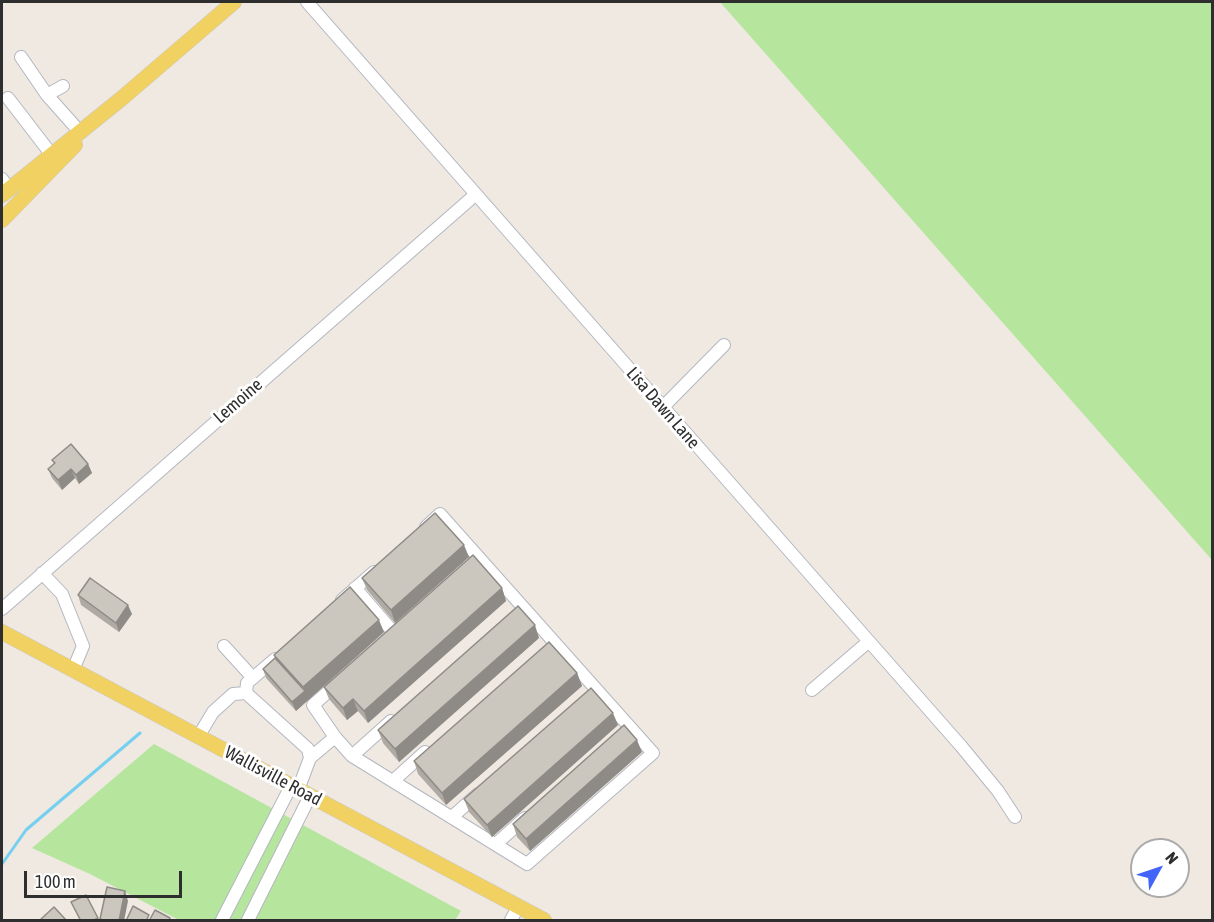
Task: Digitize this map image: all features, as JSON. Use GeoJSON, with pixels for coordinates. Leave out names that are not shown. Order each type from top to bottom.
{"type":"FeatureCollection","features":[{"type":"Feature","properties":{"kind":"main road"},"geometry":{"type":"LineString","coordinates":[[2,220],[121,99],[229,3]]}},
{"type":"Feature","properties":{"kind":"main road"},"geometry":{"type":"LineString","coordinates":[[4,188],[121,99]]}},
{"type":"Feature","properties":{"kind":"main road","name":"Wallisville Road"},"geometry":{"type":"LineString","coordinates":[[2,632],[544,921]]}},
{"type":"Feature","properties":{"kind":"street","name":"Lisa Dawn Lane"},"geometry":{"type":"LineString","coordinates":[[307,2],[961,746],[998,791],[1015,817]]}},
{"type":"Feature","properties":{"kind":"street"},"geometry":{"type":"LineString","coordinates":[[21,57],[47,94],[79,131]]}},
{"type":"Feature","properties":{"kind":"street"},"geometry":{"type":"LineString","coordinates":[[47,94],[63,86]]}},
{"type":"Feature","properties":{"kind":"street"},"geometry":{"type":"LineString","coordinates":[[8,98],[51,154]]}},
{"type":"Feature","properties":{"kind":"street","name":"Lemoine"},"geometry":{"type":"LineString","coordinates":[[2,609],[475,195]]}},
{"type":"Feature","properties":{"kind":"street"},"geometry":{"type":"LineString","coordinates":[[662,408],[724,345]]}},
{"type":"Feature","properties":{"kind":"street"},"geometry":{"type":"LineString","coordinates":[[346,676],[314,705],[351,756],[527,864],[653,753],[624,730],[547,644],[474,561],[440,514],[414,536]]}},
{"type":"Feature","properties":{"kind":"street"},"geometry":{"type":"LineString","coordinates":[[329,611],[380,566]]}},
{"type":"Feature","properties":{"kind":"street"},"geometry":{"type":"LineString","coordinates":[[42,573],[62,594],[83,646],[73,670]]}},
{"type":"Feature","properties":{"kind":"street"},"geometry":{"type":"LineString","coordinates":[[355,588],[394,633]]}},
{"type":"Feature","properties":{"kind":"street"},"geometry":{"type":"LineString","coordinates":[[812,690],[868,642]]}},
{"type":"Feature","properties":{"kind":"street"},"geometry":{"type":"LineString","coordinates":[[224,646],[253,678]]}},
{"type":"Feature","properties":{"kind":"street"},"geometry":{"type":"LineString","coordinates":[[246,693],[247,683],[287,648]]}},
{"type":"Feature","properties":{"kind":"street"},"geometry":{"type":"LineString","coordinates":[[198,737],[213,712],[233,694],[246,693],[308,749],[310,758],[300,791],[248,921]]}},
{"type":"Feature","properties":{"kind":"street"},"geometry":{"type":"LineString","coordinates":[[351,756],[405,708]]}},
{"type":"Feature","properties":{"kind":"street"},"geometry":{"type":"LineString","coordinates":[[310,758],[335,737]]}},
{"type":"Feature","properties":{"kind":"street"},"geometry":{"type":"LineString","coordinates":[[393,781],[437,742]]}},
{"type":"Feature","properties":{"kind":"street"},"geometry":{"type":"LineString","coordinates":[[452,817],[485,787]]}},
{"type":"Feature","properties":{"kind":"street"},"geometry":{"type":"LineString","coordinates":[[222,921],[300,791]]}},
{"type":"Feature","properties":{"kind":"street"},"geometry":{"type":"LineString","coordinates":[[496,844],[531,813]]}},
{"type":"Feature","properties":{"kind":"street"},"geometry":{"type":"LineString","coordinates":[[511,921],[518,907]]}},
{"type":"Feature","properties":{"kind":"green space"},"geometry":{"type":"Polygon","coordinates":[[[720,2],[1212,2],[1212,560],[720,2]]]}},
{"type":"Feature","properties":{"kind":"green space"},"geometry":{"type":"Polygon","coordinates":[[[154,744],[461,911],[455,920],[179,920],[90,874],[32,848],[154,744]]]}},
{"type":"Feature","properties":{"kind":"building"},"geometry":{"type":"Polygon","coordinates":[[[71,444],[88,464],[76,475],[71,469],[58,480],[48,469],[55,463],[52,460],[71,444]]]}},
{"type":"Feature","properties":{"kind":"building"},"geometry":{"type":"Polygon","coordinates":[[[435,513],[464,545],[391,610],[362,578],[435,513]]]}},
{"type":"Feature","properties":{"kind":"building"},"geometry":{"type":"Polygon","coordinates":[[[473,555],[502,588],[364,711],[353,699],[343,708],[324,687],[473,555]]]}},
{"type":"Feature","properties":{"kind":"building"},"geometry":{"type":"Polygon","coordinates":[[[90,578],[128,605],[116,623],[78,595],[90,578]]]}},
{"type":"Feature","properties":{"kind":"building"},"geometry":{"type":"Polygon","coordinates":[[[350,587],[379,620],[303,687],[274,655],[350,587]]]}},
{"type":"Feature","properties":{"kind":"building"},"geometry":{"type":"Polygon","coordinates":[[[518,606],[535,625],[395,749],[378,730],[518,606]]]}},
{"type":"Feature","properties":{"kind":"building"},"geometry":{"type":"Polygon","coordinates":[[[549,642],[577,673],[442,793],[414,761],[549,642]]]}},
{"type":"Feature","properties":{"kind":"building"},"geometry":{"type":"Polygon","coordinates":[[[275,658],[305,691],[292,702],[263,669],[275,658]]]}},
{"type":"Feature","properties":{"kind":"building"},"geometry":{"type":"Polygon","coordinates":[[[591,688],[613,713],[487,825],[464,799],[591,688]]]}},
{"type":"Feature","properties":{"kind":"building"},"geometry":{"type":"Polygon","coordinates":[[[624,725],[637,740],[526,839],[513,824],[624,725]]]}},
{"type":"Feature","properties":{"kind":"building"},"geometry":{"type":"Polygon","coordinates":[[[107,887],[125,891],[119,921],[100,919],[107,887]]]}},
{"type":"Feature","properties":{"kind":"building"},"geometry":{"type":"Polygon","coordinates":[[[86,895],[98,918],[92,921],[81,921],[71,902],[86,895]]]}},
{"type":"Feature","properties":{"kind":"building"},"geometry":{"type":"Polygon","coordinates":[[[133,906],[149,915],[146,921],[126,921],[133,906]]]}},
{"type":"Feature","properties":{"kind":"building"},"geometry":{"type":"Polygon","coordinates":[[[54,907],[67,921],[42,921],[41,919],[54,907]]]}},
{"type":"Feature","properties":{"kind":"building"},"geometry":{"type":"Polygon","coordinates":[[[155,910],[170,918],[169,921],[149,921],[155,910]]]}},
{"type":"Feature","properties":{"kind":"waterway"},"geometry":{"type":"LineString","coordinates":[[2,864],[26,830],[140,733]]}}]}
